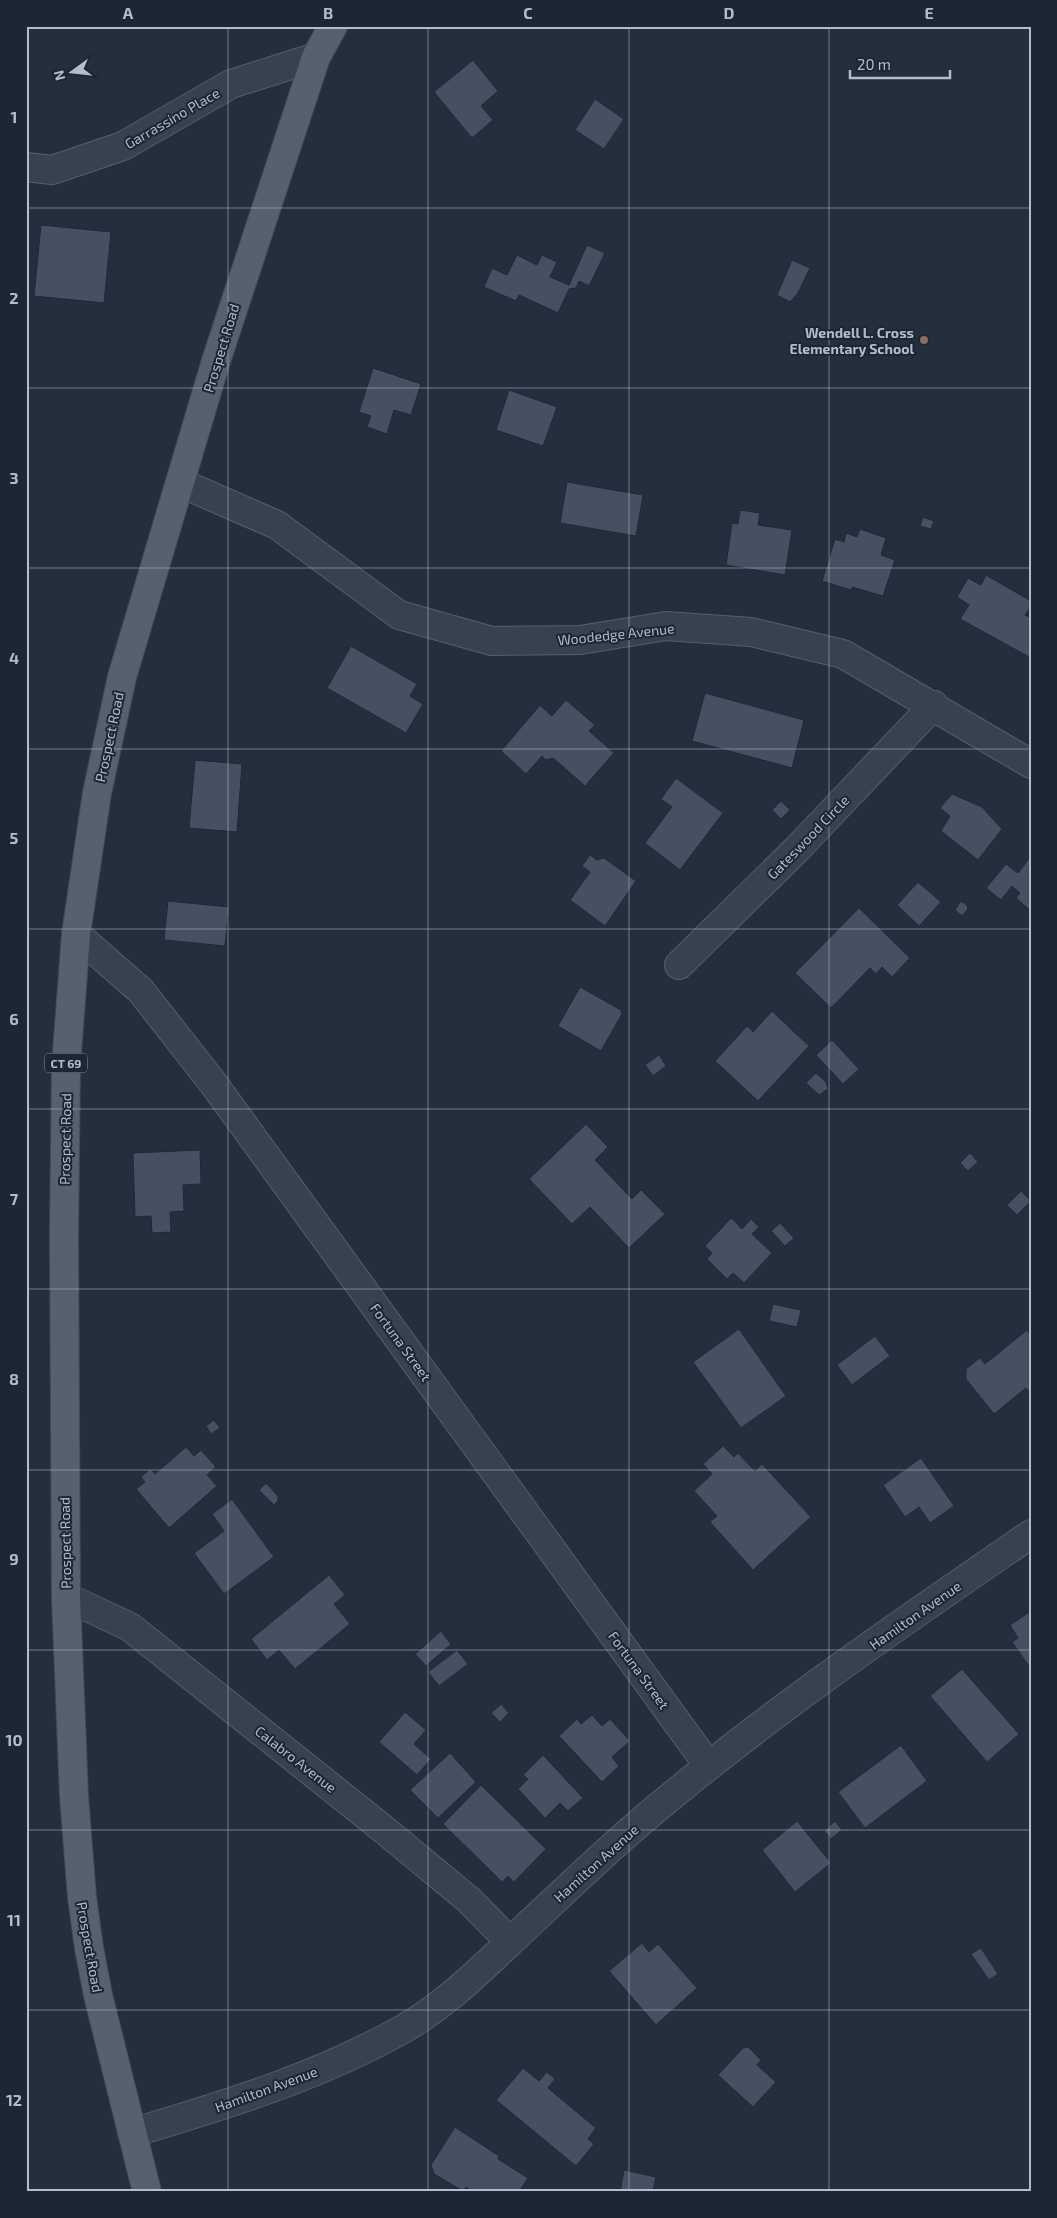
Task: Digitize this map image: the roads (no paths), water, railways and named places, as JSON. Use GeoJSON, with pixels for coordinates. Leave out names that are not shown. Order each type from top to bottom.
{"type":"FeatureCollection","features":[{"type":"Feature","properties":{"kind":"main road","name":"Prospect Road"},"geometry":{"type":"LineString","coordinates":[[147,2192],[98,1995],[82,1897],[70,1730],[64,1427],[66,1066],[76,934],[97,793],[122,678],[216,361],[316,56],[333,26]]}},
{"type":"Feature","properties":{"kind":"street","name":"Garrassino Place"},"geometry":{"type":"LineString","coordinates":[[26,167],[52,170],[123,146],[231,84],[316,56]]}},
{"type":"Feature","properties":{"kind":"street","name":"Woodedge Avenue"},"geometry":{"type":"LineString","coordinates":[[181,483],[277,525],[398,615],[492,641],[580,640],[666,626],[751,632],[843,654],[934,705],[1031,764]]}},
{"type":"Feature","properties":{"kind":"street","name":"Gateswood Circle"},"geometry":{"type":"LineString","coordinates":[[679,965],[797,849],[934,705]]}},
{"type":"Feature","properties":{"kind":"street","name":"Fortuna Street"},"geometry":{"type":"LineString","coordinates":[[76,934],[141,991],[213,1083],[708,1765]]}},
{"type":"Feature","properties":{"kind":"street","name":"Hamilton Avenue"},"geometry":{"type":"LineString","coordinates":[[132,2133],[262,2093],[319,2071],[404,2029],[455,1994],[636,1826],[708,1765],[805,1692],[1031,1534]]}},
{"type":"Feature","properties":{"kind":"street","name":"Calabro Avenue"},"geometry":{"type":"LineString","coordinates":[[66,1597],[130,1627],[408,1849],[469,1900],[510,1942]]}},
{"type":"Feature","properties":{"kind":"place","name":"Wendell L. Cross Elementary School"},"geometry":{"type":"Point","coordinates":[924,340]}}]}
